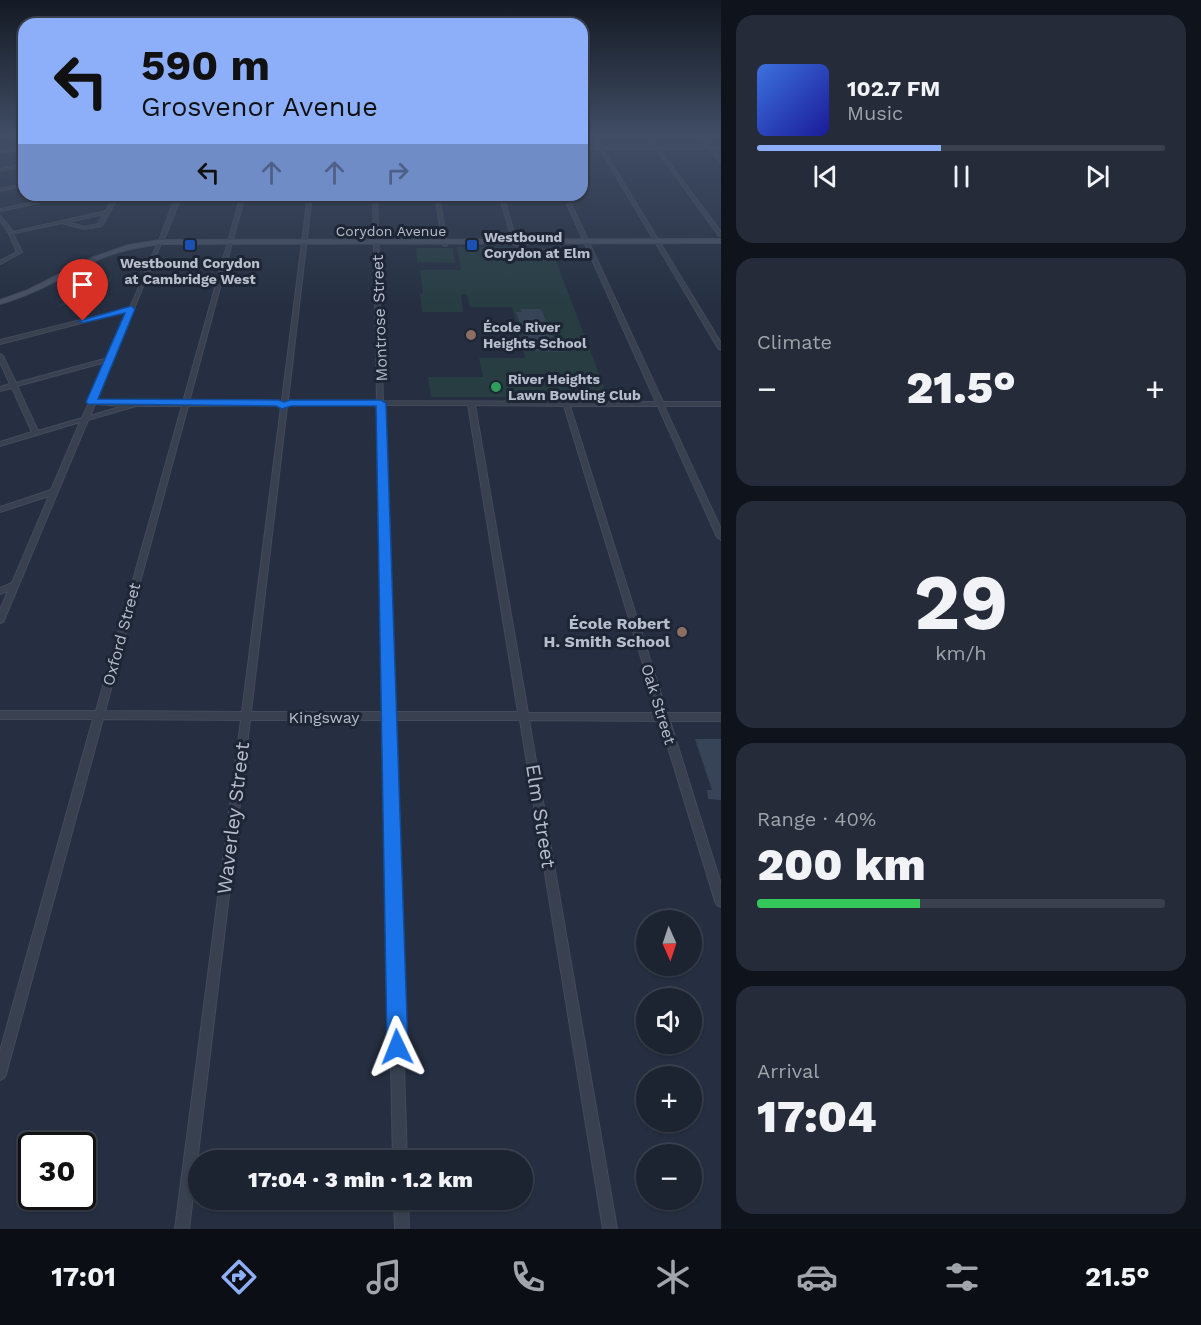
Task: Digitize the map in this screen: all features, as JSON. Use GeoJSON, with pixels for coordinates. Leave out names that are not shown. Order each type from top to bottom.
{"type":"FeatureCollection","features":[{"type":"Feature","properties":{"kind":"main road","name":"Corydon Avenue"},"geometry":{"type":"LineString","coordinates":[[0,302],[31,292],[67,274],[123,252],[159,244],[230,242],[721,243]]}},
{"type":"Feature","properties":{"kind":"street"},"geometry":{"type":"LineString","coordinates":[[627,192],[721,348]]}},
{"type":"Feature","properties":{"kind":"street"},"geometry":{"type":"LineString","coordinates":[[690,192],[721,235]]}},
{"type":"Feature","properties":{"kind":"street"},"geometry":{"type":"LineString","coordinates":[[0,210],[44,201]]}},
{"type":"Feature","properties":{"kind":"street"},"geometry":{"type":"LineString","coordinates":[[63,222],[84,228],[100,225],[113,201]]}},
{"type":"Feature","properties":{"kind":"street"},"geometry":{"type":"LineString","coordinates":[[0,620],[177,201]]}},
{"type":"Feature","properties":{"kind":"street","name":"Oxford Street"},"geometry":{"type":"LineString","coordinates":[[0,1074],[241,201]]}},
{"type":"Feature","properties":{"kind":"street","name":"Waverley Street"},"geometry":{"type":"LineString","coordinates":[[182,1229],[309,201]]}},
{"type":"Feature","properties":{"kind":"street","name":"Montrose Street"},"geometry":{"type":"LineString","coordinates":[[375,201],[400,1150]]}},
{"type":"Feature","properties":{"kind":"street"},"geometry":{"type":"LineString","coordinates":[[438,201],[445,242]]}},
{"type":"Feature","properties":{"kind":"street"},"geometry":{"type":"LineString","coordinates":[[503,201],[515,242]]}},
{"type":"Feature","properties":{"kind":"street"},"geometry":{"type":"LineString","coordinates":[[568,201],[721,537]]}},
{"type":"Feature","properties":{"kind":"street"},"geometry":{"type":"LineString","coordinates":[[12,232],[107,212]]}},
{"type":"Feature","properties":{"kind":"street"},"geometry":{"type":"LineString","coordinates":[[0,217],[12,232],[20,252],[0,263]]}},
{"type":"Feature","properties":{"kind":"street"},"geometry":{"type":"LineString","coordinates":[[0,342],[131,309]]}},
{"type":"Feature","properties":{"kind":"street"},"geometry":{"type":"LineString","coordinates":[[0,357],[36,433]]}},
{"type":"Feature","properties":{"kind":"street"},"geometry":{"type":"LineString","coordinates":[[0,389],[110,359]]}},
{"type":"Feature","properties":{"kind":"street"},"geometry":{"type":"LineString","coordinates":[[91,402],[136,404],[721,404]]}},
{"type":"Feature","properties":{"kind":"street","name":"Elm Street"},"geometry":{"type":"LineString","coordinates":[[471,403],[610,1229]]}},
{"type":"Feature","properties":{"kind":"street","name":"Oak Street"},"geometry":{"type":"LineString","coordinates":[[566,403],[721,901]]}},
{"type":"Feature","properties":{"kind":"street"},"geometry":{"type":"LineString","coordinates":[[0,444],[136,404]]}},
{"type":"Feature","properties":{"kind":"street"},"geometry":{"type":"LineString","coordinates":[[68,423],[80,429]]}},
{"type":"Feature","properties":{"kind":"street"},"geometry":{"type":"LineString","coordinates":[[0,510],[54,492]]}},
{"type":"Feature","properties":{"kind":"street"},"geometry":{"type":"LineString","coordinates":[[0,591],[15,585]]}},
{"type":"Feature","properties":{"kind":"street","name":"Kingsway"},"geometry":{"type":"LineString","coordinates":[[0,715],[721,717]]}},
{"type":"Feature","properties":{"kind":"street"},"geometry":{"type":"LineString","coordinates":[[401,1210],[402,1229]]}},
{"type":"Feature","properties":{"kind":"green space"},"geometry":{"type":"Polygon","coordinates":[[[457,247],[551,248],[608,397],[431,397],[428,377],[483,377],[479,358],[525,358],[512,307],[470,307],[467,294],[461,294],[463,312],[422,312],[420,294],[423,294],[420,270],[461,270],[457,247]]]}},
{"type":"Feature","properties":{"kind":"green space"},"geometry":{"type":"Polygon","coordinates":[[[416,248],[453,248],[455,263],[417,262],[416,248]]]}},
{"type":"Feature","properties":{"kind":"green space"},"geometry":{"type":"Polygon","coordinates":[[[113,275],[103,295],[56,307],[113,275]]]}},
{"type":"Feature","properties":{"kind":"building"},"geometry":{"type":"Polygon","coordinates":[[[520,309],[541,309],[553,338],[559,338],[566,352],[529,351],[516,312],[521,312],[520,309]]]}},
{"type":"Feature","properties":{"kind":"building"},"geometry":{"type":"Polygon","coordinates":[[[695,739],[721,739],[721,800],[708,799],[707,790],[712,790],[695,739]]]}},
{"type":"Feature","properties":{"kind":"place","name":"Westbound Corydon at Cambridge West"},"geometry":{"type":"Point","coordinates":[190,245]}},
{"type":"Feature","properties":{"kind":"place","name":"Westbound Corydon at Elm"},"geometry":{"type":"Point","coordinates":[472,245]}},
{"type":"Feature","properties":{"kind":"place","name":"École River Heights School"},"geometry":{"type":"Point","coordinates":[471,335]}},
{"type":"Feature","properties":{"kind":"place","name":"River Heights Lawn Bowling Club"},"geometry":{"type":"Point","coordinates":[496,387]}},
{"type":"Feature","properties":{"kind":"place","name":"École Robert H. Smith School"},"geometry":{"type":"Point","coordinates":[682,632]}},
{"type":"Feature","properties":{"kind":"route"},"geometry":{"type":"LineString","coordinates":[[83,321],[131,309],[91,402],[99,404],[279,403],[282,406],[290,403],[381,403],[397,1047]]}}]}
